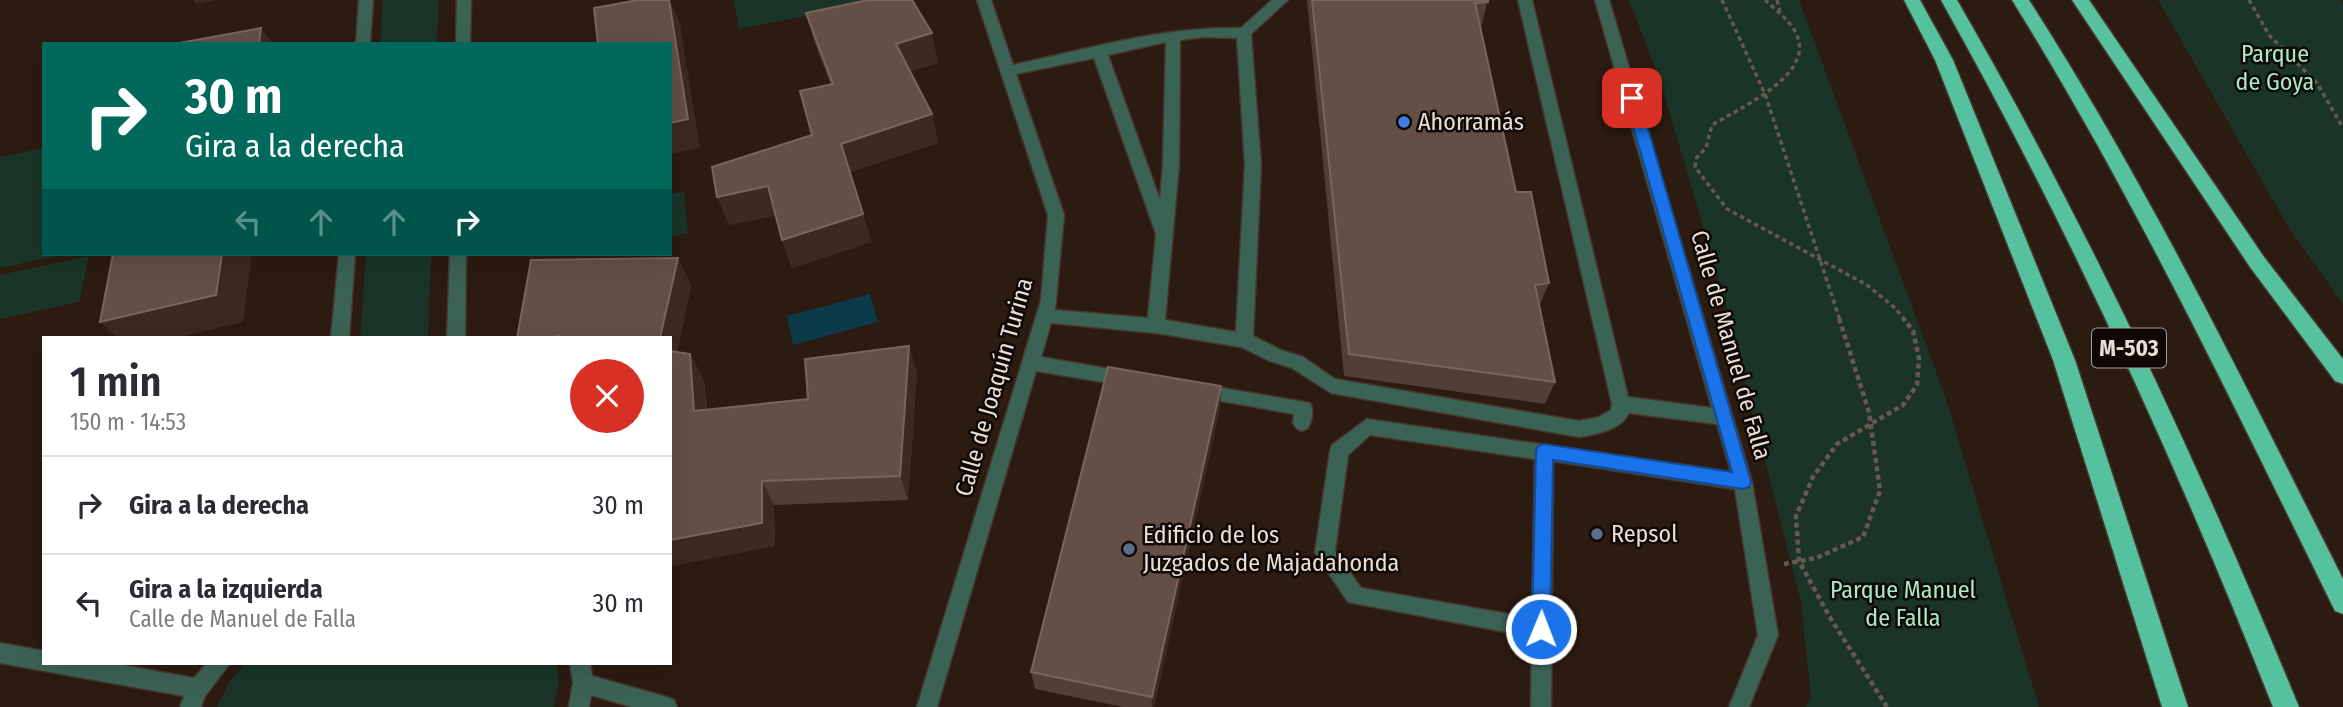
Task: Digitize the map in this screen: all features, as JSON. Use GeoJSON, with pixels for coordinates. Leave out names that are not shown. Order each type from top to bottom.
{"type":"FeatureCollection","features":[{"type":"Feature","properties":{"kind":"highway"},"geometry":{"type":"LineString","coordinates":[[1912,0],[1944,60],[2064,360],[2175,707]]}},
{"type":"Feature","properties":{"kind":"highway","name":"M-503"},"geometry":{"type":"LineString","coordinates":[[1950,0],[1988,66],[2099,282],[2237,583],[2286,707]]}},
{"type":"Feature","properties":{"kind":"highway","name":"M-503"},"geometry":{"type":"LineString","coordinates":[[2020,0],[2069,77],[2185,287],[2343,603]]}},
{"type":"Feature","properties":{"kind":"highway"},"geometry":{"type":"LineString","coordinates":[[2080,0],[2257,262],[2343,374]]}},
{"type":"Feature","properties":{"kind":"street"},"geometry":{"type":"LineString","coordinates":[[363,42],[366,0]]}},
{"type":"Feature","properties":{"kind":"street"},"geometry":{"type":"LineString","coordinates":[[463,42],[464,0]]}},
{"type":"Feature","properties":{"kind":"street","name":"Calle de Joaquín Turina"},"geometry":{"type":"LineString","coordinates":[[927,707],[1049,300],[1056,215],[984,0]]}},
{"type":"Feature","properties":{"kind":"street"},"geometry":{"type":"LineString","coordinates":[[1008,71],[1173,36],[1205,32],[1244,33],[1281,0]]}},
{"type":"Feature","properties":{"kind":"street"},"geometry":{"type":"LineString","coordinates":[[1044,316],[1156,326],[1244,340],[1276,356],[1297,362],[1331,386],[1579,429],[1597,427],[1615,418],[1620,413],[1621,404],[1525,0]]}},
{"type":"Feature","properties":{"kind":"street","name":"Calle de Manuel de Falla"},"geometry":{"type":"LineString","coordinates":[[1602,0],[1743,482],[1768,635],[1739,707]]}},
{"type":"Feature","properties":{"kind":"street"},"geometry":{"type":"LineString","coordinates":[[1244,33],[1253,164],[1244,340]]}},
{"type":"Feature","properties":{"kind":"street"},"geometry":{"type":"LineString","coordinates":[[1156,326],[1171,164],[1173,36]]}},
{"type":"Feature","properties":{"kind":"street"},"geometry":{"type":"LineString","coordinates":[[1099,51],[1165,236]]}},
{"type":"Feature","properties":{"kind":"street"},"geometry":{"type":"LineString","coordinates":[[340,336],[347,256]]}},
{"type":"Feature","properties":{"kind":"street"},"geometry":{"type":"LineString","coordinates":[[456,336],[458,256]]}},
{"type":"Feature","properties":{"kind":"street"},"geometry":{"type":"LineString","coordinates":[[1030,363],[1149,382]]}},
{"type":"Feature","properties":{"kind":"street"},"geometry":{"type":"LineString","coordinates":[[1175,387],[1254,407],[1304,408],[1302,423]]}},
{"type":"Feature","properties":{"kind":"street"},"geometry":{"type":"LineString","coordinates":[[1621,404],[1724,417]]}},
{"type":"Feature","properties":{"kind":"street"},"geometry":{"type":"LineString","coordinates":[[1541,629],[1354,596],[1325,554],[1339,451],[1367,427],[1743,482]]}},
{"type":"Feature","properties":{"kind":"street"},"geometry":{"type":"LineString","coordinates":[[1541,707],[1544,452]]}},
{"type":"Feature","properties":{"kind":"street"},"geometry":{"type":"LineString","coordinates":[[0,653],[42,661]]}},
{"type":"Feature","properties":{"kind":"street"},"geometry":{"type":"LineString","coordinates":[[63,665],[194,698],[218,665]]}},
{"type":"Feature","properties":{"kind":"street"},"geometry":{"type":"LineString","coordinates":[[579,707],[581,673],[667,707]]}},
{"type":"Feature","properties":{"kind":"path"},"geometry":{"type":"LineString","coordinates":[[1722,0],[1765,94],[1869,412],[1880,491],[1863,537],[1816,558],[1757,568]]}},
{"type":"Feature","properties":{"kind":"path"},"geometry":{"type":"LineString","coordinates":[[1766,0],[1790,21],[1798,35],[1800,51],[1794,68],[1780,85],[1712,125],[1706,148],[1697,157],[1695,167],[1727,209],[1867,285],[1895,308],[1913,331],[1919,358],[1917,385],[1903,405],[1837,444],[1813,477],[1796,516],[1799,561],[1829,616],[1887,707]]}},
{"type":"Feature","properties":{"kind":"path"},"geometry":{"type":"LineString","coordinates":[[1777,0],[1780,12]]}},
{"type":"Feature","properties":{"kind":"path"},"geometry":{"type":"LineString","coordinates":[[2249,0],[2269,35],[2317,83],[2343,128]]}},
{"type":"Feature","properties":{"kind":"green space"},"geometry":{"type":"Polygon","coordinates":[[[383,0],[439,0],[437,42],[380,42],[383,0]]]}},
{"type":"Feature","properties":{"kind":"green space"},"geometry":{"type":"Polygon","coordinates":[[[734,0],[889,0],[739,29],[734,0]]]}},
{"type":"Feature","properties":{"kind":"green space","name":"Parque Manuel de Falla"},"geometry":{"type":"Polygon","coordinates":[[[1629,0],[1799,0],[1946,399],[2039,707],[1806,707],[1811,699],[1801,602],[1723,295],[1661,83],[1629,0]]]}},
{"type":"Feature","properties":{"kind":"green space","name":"Parque de Goya"},"geometry":{"type":"Polygon","coordinates":[[[2158,0],[2341,0],[2343,3],[2343,304],[2289,228],[2158,0]]]}},
{"type":"Feature","properties":{"kind":"green space"},"geometry":{"type":"Polygon","coordinates":[[[42,148],[42,256],[57,256],[0,268],[0,157],[42,148]]]}},
{"type":"Feature","properties":{"kind":"green space"},"geometry":{"type":"Polygon","coordinates":[[[684,191],[688,233],[672,237],[672,194],[684,191]]]}},
{"type":"Feature","properties":{"kind":"green space"},"geometry":{"type":"Polygon","coordinates":[[[89,256],[79,302],[0,319],[0,275],[89,256]]]}},
{"type":"Feature","properties":{"kind":"green space"},"geometry":{"type":"Polygon","coordinates":[[[366,256],[431,256],[428,336],[360,336],[366,256]]]}},
{"type":"Feature","properties":{"kind":"green space"},"geometry":{"type":"Polygon","coordinates":[[[244,665],[556,665],[559,681],[554,707],[217,707],[230,681],[244,665]]]}},
{"type":"Feature","properties":{"kind":"water"},"geometry":{"type":"Polygon","coordinates":[[[870,294],[878,322],[793,345],[787,316],[870,294]]]}},
{"type":"Feature","properties":{"kind":"building"},"geometry":{"type":"Polygon","coordinates":[[[638,0],[669,0],[688,119],[672,123],[672,42],[598,42],[594,8],[638,0]]]}},
{"type":"Feature","properties":{"kind":"building"},"geometry":{"type":"Polygon","coordinates":[[[868,0],[912,0],[932,33],[896,44],[932,114],[841,144],[863,214],[782,240],[768,186],[717,197],[712,167],[812,135],[800,91],[833,84],[806,13],[868,0]]]}},
{"type":"Feature","properties":{"kind":"building","name":"Ahorramás"},"geometry":{"type":"Polygon","coordinates":[[[1312,0],[1488,0],[1475,3],[1516,192],[1531,192],[1549,283],[1535,285],[1555,382],[1349,354],[1312,0]]]}},
{"type":"Feature","properties":{"kind":"building"},"geometry":{"type":"Polygon","coordinates":[[[261,28],[259,42],[185,42],[261,28]]]}},
{"type":"Feature","properties":{"kind":"building"},"geometry":{"type":"Polygon","coordinates":[[[113,256],[222,256],[216,295],[100,322],[113,256]]]}},
{"type":"Feature","properties":{"kind":"building"},"geometry":{"type":"Polygon","coordinates":[[[678,258],[660,336],[517,336],[531,260],[678,258]]]}},
{"type":"Feature","properties":{"kind":"building"},"geometry":{"type":"Polygon","coordinates":[[[909,346],[900,476],[762,481],[762,523],[672,540],[672,351],[690,354],[694,411],[808,399],[805,359],[909,346]]]}},
{"type":"Feature","properties":{"kind":"building","name":"Edificio de los Juzgados de Majadahonda"},"geometry":{"type":"Polygon","coordinates":[[[1108,367],[1221,386],[1152,697],[1031,672],[1108,367]]]}},
{"type":"Feature","properties":{"kind":"place","name":"Ahorramás"},"geometry":{"type":"Point","coordinates":[1404,122]}},
{"type":"Feature","properties":{"kind":"place","name":"Repsol"},"geometry":{"type":"Point","coordinates":[1597,534]}},
{"type":"Feature","properties":{"kind":"place","name":"Edificio de los Juzgados de Majadahonda"},"geometry":{"type":"Point","coordinates":[1129,549]}},
{"type":"Feature","properties":{"kind":"route"},"geometry":{"type":"LineString","coordinates":[[1541,629],[1544,452],[1743,482],[1632,98]]}}]}
